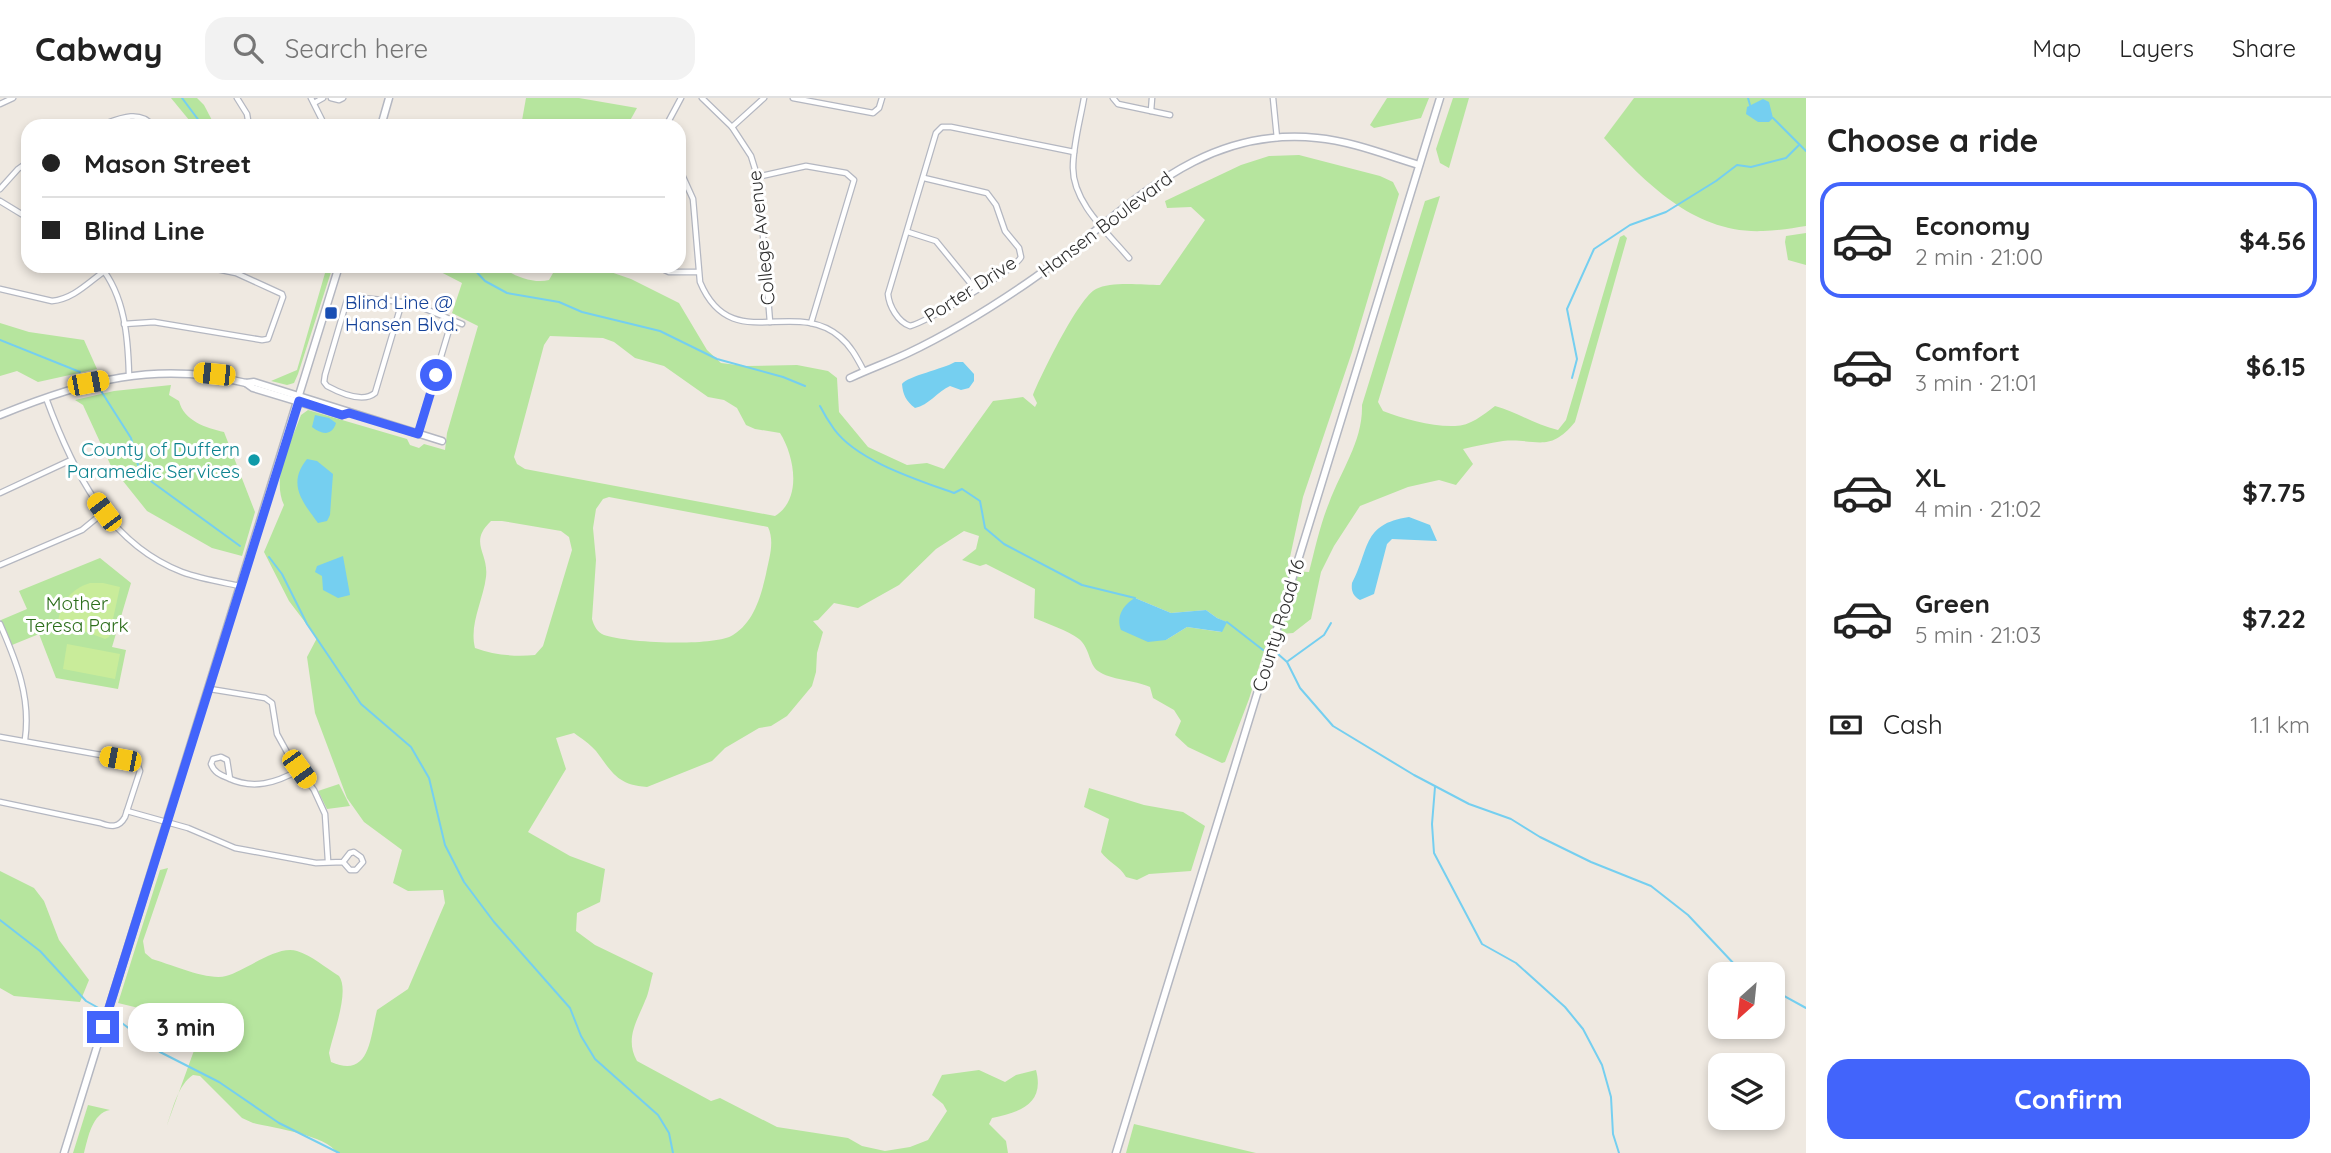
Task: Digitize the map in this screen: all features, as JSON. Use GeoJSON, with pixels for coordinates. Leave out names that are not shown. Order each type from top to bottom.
{"type":"FeatureCollection","features":[{"type":"Feature","properties":{"kind":"street"},"geometry":{"type":"LineString","coordinates":[[0,104],[13,98]]}},
{"type":"Feature","properties":{"kind":"street"},"geometry":{"type":"LineString","coordinates":[[237,98],[248,119]]}},
{"type":"Feature","properties":{"kind":"street"},"geometry":{"type":"LineString","coordinates":[[322,119],[313,101],[323,98]]}},
{"type":"Feature","properties":{"kind":"street"},"geometry":{"type":"LineString","coordinates":[[331,98],[343,98]]}},
{"type":"Feature","properties":{"kind":"street"},"geometry":{"type":"LineString","coordinates":[[383,119],[389,98]]}},
{"type":"Feature","properties":{"kind":"street"},"geometry":{"type":"LineString","coordinates":[[670,119],[681,98]]}},
{"type":"Feature","properties":{"kind":"street","name":"College Avenue"},"geometry":{"type":"LineString","coordinates":[[702,98],[732,127],[751,156],[757,177],[770,322],[791,320],[811,323],[838,335],[851,348],[864,372]]}},
{"type":"Feature","properties":{"kind":"street"},"geometry":{"type":"LineString","coordinates":[[732,127],[764,98]]}},
{"type":"Feature","properties":{"kind":"street"},"geometry":{"type":"LineString","coordinates":[[793,98],[873,113],[879,108],[882,98]]}},
{"type":"Feature","properties":{"kind":"street"},"geometry":{"type":"LineString","coordinates":[[1084,98],[1072,171],[1077,191],[1129,258]]}},
{"type":"Feature","properties":{"kind":"street"},"geometry":{"type":"LineString","coordinates":[[1113,98],[1118,104],[1170,116]]}},
{"type":"Feature","properties":{"kind":"street"},"geometry":{"type":"LineString","coordinates":[[1150,111],[1152,98]]}},
{"type":"Feature","properties":{"kind":"street"},"geometry":{"type":"LineString","coordinates":[[1273,98],[1277,139]]}},
{"type":"Feature","properties":{"kind":"street","name":"County Road 16"},"geometry":{"type":"LineString","coordinates":[[1116,1153],[1440,98]]}},
{"type":"Feature","properties":{"kind":"street"},"geometry":{"type":"LineString","coordinates":[[126,119],[137,116],[144,119]]}},
{"type":"Feature","properties":{"kind":"street"},"geometry":{"type":"LineString","coordinates":[[976,290],[936,241],[908,232],[936,133],[942,127],[951,127],[1074,152]]}},
{"type":"Feature","properties":{"kind":"street","name":"Hansen Boulevard"},"geometry":{"type":"LineString","coordinates":[[850,379],[963,324],[1029,282],[1101,224],[1184,166],[1244,143],[1318,138],[1419,165]]}},
{"type":"Feature","properties":{"kind":"street"},"geometry":{"type":"LineString","coordinates":[[757,177],[806,166],[846,173],[854,180],[811,323]]}},
{"type":"Feature","properties":{"kind":"street"},"geometry":{"type":"LineString","coordinates":[[0,189],[21,167]]}},
{"type":"Feature","properties":{"kind":"street","name":"Porter Drive"},"geometry":{"type":"LineString","coordinates":[[908,232],[888,294],[891,306],[907,325],[913,326],[1017,264],[1021,252],[1005,231],[996,205],[987,194],[924,178]]}},
{"type":"Feature","properties":{"kind":"street"},"geometry":{"type":"LineString","coordinates":[[686,184],[693,199],[697,272],[705,293],[722,312],[733,319],[748,323],[770,322]]}},
{"type":"Feature","properties":{"kind":"street"},"geometry":{"type":"LineString","coordinates":[[0,201],[21,214]]}},
{"type":"Feature","properties":{"kind":"street"},"geometry":{"type":"LineString","coordinates":[[686,272],[697,272]]}},
{"type":"Feature","properties":{"kind":"street"},"geometry":{"type":"LineString","coordinates":[[0,289],[52,301],[61,300],[70,297],[96,273]]}},
{"type":"Feature","properties":{"kind":"street"},"geometry":{"type":"LineString","coordinates":[[105,273],[119,299],[129,376]]}},
{"type":"Feature","properties":{"kind":"street"},"geometry":{"type":"LineString","coordinates":[[124,324],[153,322],[268,339],[283,298],[282,294],[238,273]]}},
{"type":"Feature","properties":{"kind":"street"},"geometry":{"type":"LineString","coordinates":[[64,1153],[337,273]]}},
{"type":"Feature","properties":{"kind":"street"},"geometry":{"type":"LineString","coordinates":[[402,302],[372,397],[362,398],[332,389],[324,382],[347,300],[353,297],[402,302],[411,303],[461,324]]}},
{"type":"Feature","properties":{"kind":"street"},"geometry":{"type":"LineString","coordinates":[[418,434],[452,320]]}},
{"type":"Feature","properties":{"kind":"street"},"geometry":{"type":"LineString","coordinates":[[0,415],[88,383],[163,372],[195,372],[246,383],[253,388],[300,398],[342,415],[349,413],[442,440]]}},
{"type":"Feature","properties":{"kind":"street"},"geometry":{"type":"LineString","coordinates":[[46,397],[71,460],[86,488],[133,543],[163,563],[191,575],[240,586]]}},
{"type":"Feature","properties":{"kind":"street"},"geometry":{"type":"LineString","coordinates":[[0,493],[71,460]]}},
{"type":"Feature","properties":{"kind":"street"},"geometry":{"type":"LineString","coordinates":[[0,565],[82,530],[104,512]]}},
{"type":"Feature","properties":{"kind":"street"},"geometry":{"type":"LineString","coordinates":[[0,624],[24,693],[28,718],[25,740]]}},
{"type":"Feature","properties":{"kind":"street"},"geometry":{"type":"LineString","coordinates":[[210,689],[265,698],[272,703],[277,734],[314,790],[325,814],[328,862]]}},
{"type":"Feature","properties":{"kind":"street"},"geometry":{"type":"LineString","coordinates":[[0,737],[135,761],[140,771],[122,822],[109,827],[0,802]]}},
{"type":"Feature","properties":{"kind":"street"},"geometry":{"type":"LineString","coordinates":[[230,779],[227,760],[221,757],[213,759],[211,764],[214,771],[230,779],[258,785],[273,782],[299,769]]}},
{"type":"Feature","properties":{"kind":"street"},"geometry":{"type":"LineString","coordinates":[[127,811],[207,835],[235,848],[316,863],[343,862]]}},
{"type":"Feature","properties":{"kind":"street"},"geometry":{"type":"LineString","coordinates":[[354,852],[363,862],[356,870],[346,867],[343,862],[354,852]]}},
{"type":"Feature","properties":{"kind":"green space"},"geometry":{"type":"Polygon","coordinates":[[[171,98],[197,98],[211,119],[188,119],[171,98]]]}},
{"type":"Feature","properties":{"kind":"green space"},"geometry":{"type":"Polygon","coordinates":[[[526,98],[579,98],[637,108],[631,119],[522,119],[526,98]]]}},
{"type":"Feature","properties":{"kind":"green space"},"geometry":{"type":"Polygon","coordinates":[[[1387,98],[1429,98],[1421,118],[1374,128],[1370,125],[1387,98]]]}},
{"type":"Feature","properties":{"kind":"green space"},"geometry":{"type":"Polygon","coordinates":[[[1453,98],[1469,98],[1449,168],[1440,163],[1436,149],[1453,98]]]}},
{"type":"Feature","properties":{"kind":"green space"},"geometry":{"type":"Polygon","coordinates":[[[1634,98],[1806,98],[1806,226],[1768,231],[1738,230],[1694,215],[1674,203],[1637,172],[1604,138],[1634,98]]]}},
{"type":"Feature","properties":{"kind":"green space"},"geometry":{"type":"Polygon","coordinates":[[[1299,155],[1380,176],[1393,182],[1399,194],[1352,352],[1303,497],[1287,571],[1309,572],[1326,511],[1359,431],[1362,405],[1425,201],[1440,196],[1378,402],[1383,411],[1428,424],[1461,426],[1495,406],[1558,430],[1566,420],[1620,237],[1624,235],[1627,238],[1575,422],[1566,432],[1550,441],[1503,441],[1463,449],[1473,464],[1456,485],[1439,480],[1408,487],[1360,506],[1321,572],[1311,619],[1293,633],[1269,635],[1225,762],[1188,747],[1175,735],[1181,721],[1174,710],[1153,698],[1150,687],[1098,671],[1079,639],[1034,618],[1035,589],[986,564],[980,566],[962,560],[976,549],[979,536],[964,531],[936,549],[899,585],[858,608],[834,603],[818,620],[813,621],[823,632],[812,686],[787,716],[771,726],[759,728],[725,748],[712,761],[647,787],[637,786],[616,776],[594,748],[574,733],[556,738],[566,769],[528,832],[570,856],[605,869],[600,902],[577,913],[576,931],[595,945],[653,973],[648,995],[633,1031],[632,1045],[637,1061],[711,1101],[720,1098],[777,1127],[848,1138],[862,1146],[885,1151],[910,1147],[928,1140],[947,1111],[932,1095],[942,1075],[979,1070],[1005,1082],[1016,1075],[1036,1070],[1038,1082],[1033,1099],[1021,1109],[992,1118],[989,1124],[1006,1141],[1008,1153],[337,1153],[322,1141],[242,1118],[200,1076],[193,1075],[178,1094],[200,1034],[151,1011],[118,1003],[160,870],[168,868],[143,941],[145,953],[152,959],[179,968],[218,977],[234,973],[280,952],[289,950],[308,955],[339,976],[342,983],[340,1013],[329,1053],[331,1062],[344,1066],[354,1065],[366,1053],[377,1010],[408,989],[445,903],[443,890],[408,891],[393,883],[402,850],[364,822],[347,798],[315,713],[307,657],[317,638],[289,601],[264,552],[284,505],[280,483],[284,460],[301,415],[308,410],[407,439],[410,445],[419,448],[424,444],[445,450],[447,433],[478,326],[452,313],[462,283],[443,273],[511,273],[543,281],[549,280],[553,273],[613,273],[631,279],[679,303],[707,350],[721,363],[745,366],[797,365],[828,371],[837,378],[839,412],[868,447],[907,465],[927,463],[944,469],[993,401],[1023,397],[1035,407],[1037,403],[1033,395],[1061,338],[1080,306],[1096,289],[1110,285],[1160,285],[1205,220],[1191,207],[1167,208],[1165,201],[1241,165],[1269,156],[1299,155]],[[550,336],[544,345],[514,457],[517,464],[525,469],[775,516],[784,508],[790,499],[793,476],[789,453],[780,433],[746,425],[737,408],[724,400],[708,397],[664,366],[635,358],[614,342],[603,338],[550,336]],[[609,497],[603,499],[596,509],[593,528],[596,560],[592,619],[599,632],[631,640],[690,642],[723,639],[740,630],[759,600],[770,556],[768,527],[609,497]],[[491,521],[484,529],[480,542],[486,577],[475,621],[475,648],[505,655],[535,655],[543,646],[572,550],[569,537],[561,531],[491,521]],[[1135,598],[1166,640],[1187,627],[1221,632],[1226,622],[1206,610],[1171,613],[1135,598]]]}},
{"type":"Feature","properties":{"kind":"green space"},"geometry":{"type":"Polygon","coordinates":[[[1806,233],[1806,265],[1788,260],[1786,236],[1806,233]]]}},
{"type":"Feature","properties":{"kind":"green space"},"geometry":{"type":"Polygon","coordinates":[[[325,273],[331,273],[294,383],[287,385],[271,381],[297,370],[325,273]]]}},
{"type":"Feature","properties":{"kind":"green space"},"geometry":{"type":"Polygon","coordinates":[[[0,323],[29,332],[84,340],[97,369],[38,382],[17,371],[0,376],[0,323]]]}},
{"type":"Feature","properties":{"kind":"green space"},"geometry":{"type":"Polygon","coordinates":[[[171,385],[169,395],[179,401],[191,419],[203,426],[224,432],[255,512],[242,556],[212,548],[147,511],[111,466],[83,405],[75,400],[114,391],[171,385]]]}},
{"type":"Feature","properties":{"kind":"green space","name":"Mother Teresa Park"},"geometry":{"type":"Polygon","coordinates":[[[100,558],[131,583],[112,647],[126,650],[118,689],[56,678],[39,634],[12,645],[1,620],[27,609],[19,591],[100,558]]]}},
{"type":"Feature","properties":{"kind":"green space"},"geometry":{"type":"Polygon","coordinates":[[[90,583],[120,587],[109,637],[105,639],[58,621],[68,597],[90,583]]]}},
{"type":"Feature","properties":{"kind":"green space"},"geometry":{"type":"Polygon","coordinates":[[[67,644],[120,654],[115,679],[63,669],[67,644]]]}},
{"type":"Feature","properties":{"kind":"green space"},"geometry":{"type":"Polygon","coordinates":[[[339,784],[350,806],[327,809],[318,791],[339,784]]]}},
{"type":"Feature","properties":{"kind":"green space"},"geometry":{"type":"Polygon","coordinates":[[[1089,788],[1144,805],[1183,812],[1205,826],[1191,871],[1149,874],[1137,880],[1126,877],[1101,852],[1109,819],[1084,807],[1089,788]]]}},
{"type":"Feature","properties":{"kind":"green space"},"geometry":{"type":"Polygon","coordinates":[[[0,871],[34,888],[44,901],[59,940],[89,980],[80,1002],[14,996],[0,988],[0,871]]]}},
{"type":"Feature","properties":{"kind":"green space"},"geometry":{"type":"Polygon","coordinates":[[[88,1105],[110,1110],[95,1121],[84,1153],[73,1153],[88,1105]]]}},
{"type":"Feature","properties":{"kind":"green space"},"geometry":{"type":"Polygon","coordinates":[[[1134,1124],[1256,1153],[1126,1153],[1134,1124]]]}},
{"type":"Feature","properties":{"kind":"water"},"geometry":{"type":"Polygon","coordinates":[[[1763,99],[1769,102],[1773,118],[1769,122],[1758,122],[1746,114],[1747,107],[1763,99]]]}},
{"type":"Feature","properties":{"kind":"water"},"geometry":{"type":"Polygon","coordinates":[[[955,362],[963,362],[974,374],[974,381],[969,388],[961,390],[950,386],[920,406],[915,408],[909,403],[902,384],[955,362]]]}},
{"type":"Feature","properties":{"kind":"water"},"geometry":{"type":"Polygon","coordinates":[[[315,415],[329,418],[336,423],[332,430],[323,433],[312,427],[315,415]]]}},
{"type":"Feature","properties":{"kind":"water"},"geometry":{"type":"Polygon","coordinates":[[[307,459],[317,461],[333,474],[330,515],[327,521],[318,523],[299,492],[298,476],[307,459]]]}},
{"type":"Feature","properties":{"kind":"water"},"geometry":{"type":"Polygon","coordinates":[[[1409,517],[1430,525],[1437,541],[1392,539],[1387,544],[1374,594],[1360,600],[1353,593],[1352,583],[1369,540],[1382,526],[1409,517]]]}},
{"type":"Feature","properties":{"kind":"water"},"geometry":{"type":"Polygon","coordinates":[[[343,556],[350,595],[338,598],[323,590],[322,576],[315,572],[317,566],[343,556]]]}},
{"type":"Feature","properties":{"kind":"water"},"geometry":{"type":"Polygon","coordinates":[[[1135,598],[1171,613],[1206,610],[1227,622],[1222,632],[1187,627],[1166,640],[1148,642],[1121,630],[1119,620],[1122,611],[1135,598]]]}},
{"type":"Feature","properties":{"kind":"waterway"},"geometry":{"type":"LineString","coordinates":[[182,98],[198,119]]}},
{"type":"Feature","properties":{"kind":"waterway"},"geometry":{"type":"LineString","coordinates":[[1748,98],[1750,105]]}},
{"type":"Feature","properties":{"kind":"waterway"},"geometry":{"type":"LineString","coordinates":[[1773,118],[1806,151]]}},
{"type":"Feature","properties":{"kind":"waterway"},"geometry":{"type":"LineString","coordinates":[[1572,378],[1577,359],[1567,309],[1594,249],[1630,225],[1666,212],[1737,165],[1751,167],[1786,158],[1799,145]]}},
{"type":"Feature","properties":{"kind":"waterway"},"geometry":{"type":"LineString","coordinates":[[478,273],[485,281],[507,293],[559,302],[582,312],[660,331],[717,359],[783,377],[805,386]]}},
{"type":"Feature","properties":{"kind":"waterway"},"geometry":{"type":"LineString","coordinates":[[0,340],[80,372]]}},
{"type":"Feature","properties":{"kind":"waterway"},"geometry":{"type":"LineString","coordinates":[[101,391],[131,438],[138,465],[152,482],[240,546]]}},
{"type":"Feature","properties":{"kind":"waterway"},"geometry":{"type":"LineString","coordinates":[[820,406],[834,429],[857,451],[889,468],[954,493],[962,489],[980,501],[985,528],[1004,544],[1082,585],[1135,598]]}},
{"type":"Feature","properties":{"kind":"waterway"},"geometry":{"type":"LineString","coordinates":[[269,557],[282,574],[307,624],[361,704],[411,747],[429,778],[445,845],[464,882],[494,922],[570,1008],[581,1036],[595,1059],[658,1115],[669,1133],[673,1153]]}},
{"type":"Feature","properties":{"kind":"waterway"},"geometry":{"type":"LineString","coordinates":[[1227,622],[1263,650]]}},
{"type":"Feature","properties":{"kind":"waterway"},"geometry":{"type":"LineString","coordinates":[[1288,661],[1324,635],[1331,623]]}},
{"type":"Feature","properties":{"kind":"waterway"},"geometry":{"type":"LineString","coordinates":[[1278,654],[1287,662],[1300,688],[1333,726],[1414,775],[1469,804],[1511,819],[1540,837],[1591,862],[1651,886],[1688,915],[1732,962]]}},
{"type":"Feature","properties":{"kind":"waterway"},"geometry":{"type":"LineString","coordinates":[[1435,787],[1432,824],[1434,853],[1482,944],[1516,963],[1565,1007],[1583,1029],[1602,1065],[1611,1097],[1613,1134],[1619,1153]]}},
{"type":"Feature","properties":{"kind":"waterway"},"geometry":{"type":"LineString","coordinates":[[0,920],[40,951],[86,1001],[104,1011]]}},
{"type":"Feature","properties":{"kind":"waterway"},"geometry":{"type":"LineString","coordinates":[[1785,997],[1806,1008]]}},
{"type":"Feature","properties":{"kind":"waterway"},"geometry":{"type":"LineString","coordinates":[[114,1017],[160,1052],[219,1082],[279,1123],[339,1153]]}},
{"type":"Feature","properties":{"kind":"place","name":"Blind Line @ Hansen Blvd."},"geometry":{"type":"Point","coordinates":[331,313]}},
{"type":"Feature","properties":{"kind":"place","name":"County of Duffern Paramedic Services"},"geometry":{"type":"Point","coordinates":[254,460]}},
{"type":"Feature","properties":{"kind":"route"},"geometry":{"type":"LineString","coordinates":[[103,1027],[299,401],[418,434],[436,375]]}}]}
